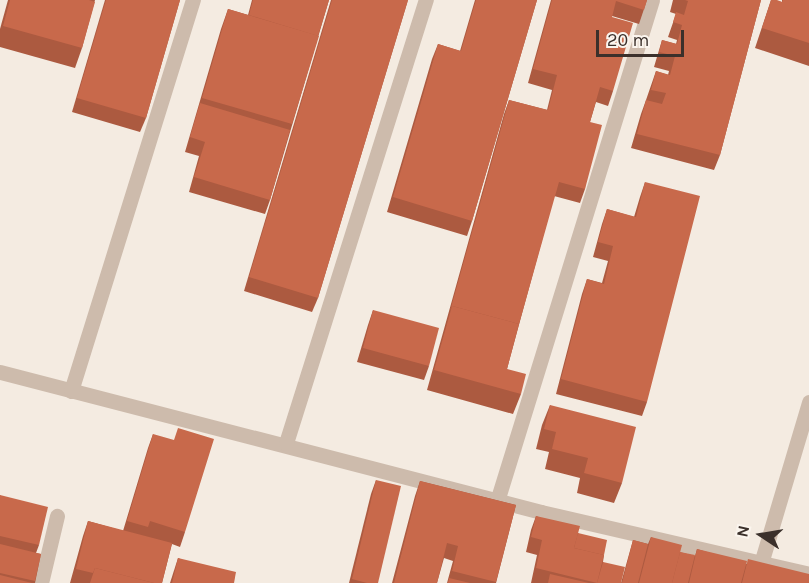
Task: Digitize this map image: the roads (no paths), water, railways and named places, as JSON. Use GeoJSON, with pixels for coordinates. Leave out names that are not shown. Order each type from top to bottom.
{"type":"FeatureCollection","features":[{"type":"Feature","properties":{"kind":"street"},"geometry":{"type":"LineString","coordinates":[[71,391],[193,0]]}},
{"type":"Feature","properties":{"kind":"street"},"geometry":{"type":"LineString","coordinates":[[286,443],[426,0]]}},
{"type":"Feature","properties":{"kind":"street"},"geometry":{"type":"LineString","coordinates":[[498,498],[652,0]]}},
{"type":"Feature","properties":{"kind":"street"},"geometry":{"type":"LineString","coordinates":[[0,372],[286,443],[498,498],[541,512],[762,560],[809,574]]}},
{"type":"Feature","properties":{"kind":"street"},"geometry":{"type":"LineString","coordinates":[[762,560],[809,402]]}},
{"type":"Feature","properties":{"kind":"street"},"geometry":{"type":"LineString","coordinates":[[41,583],[57,516]]}}]}
